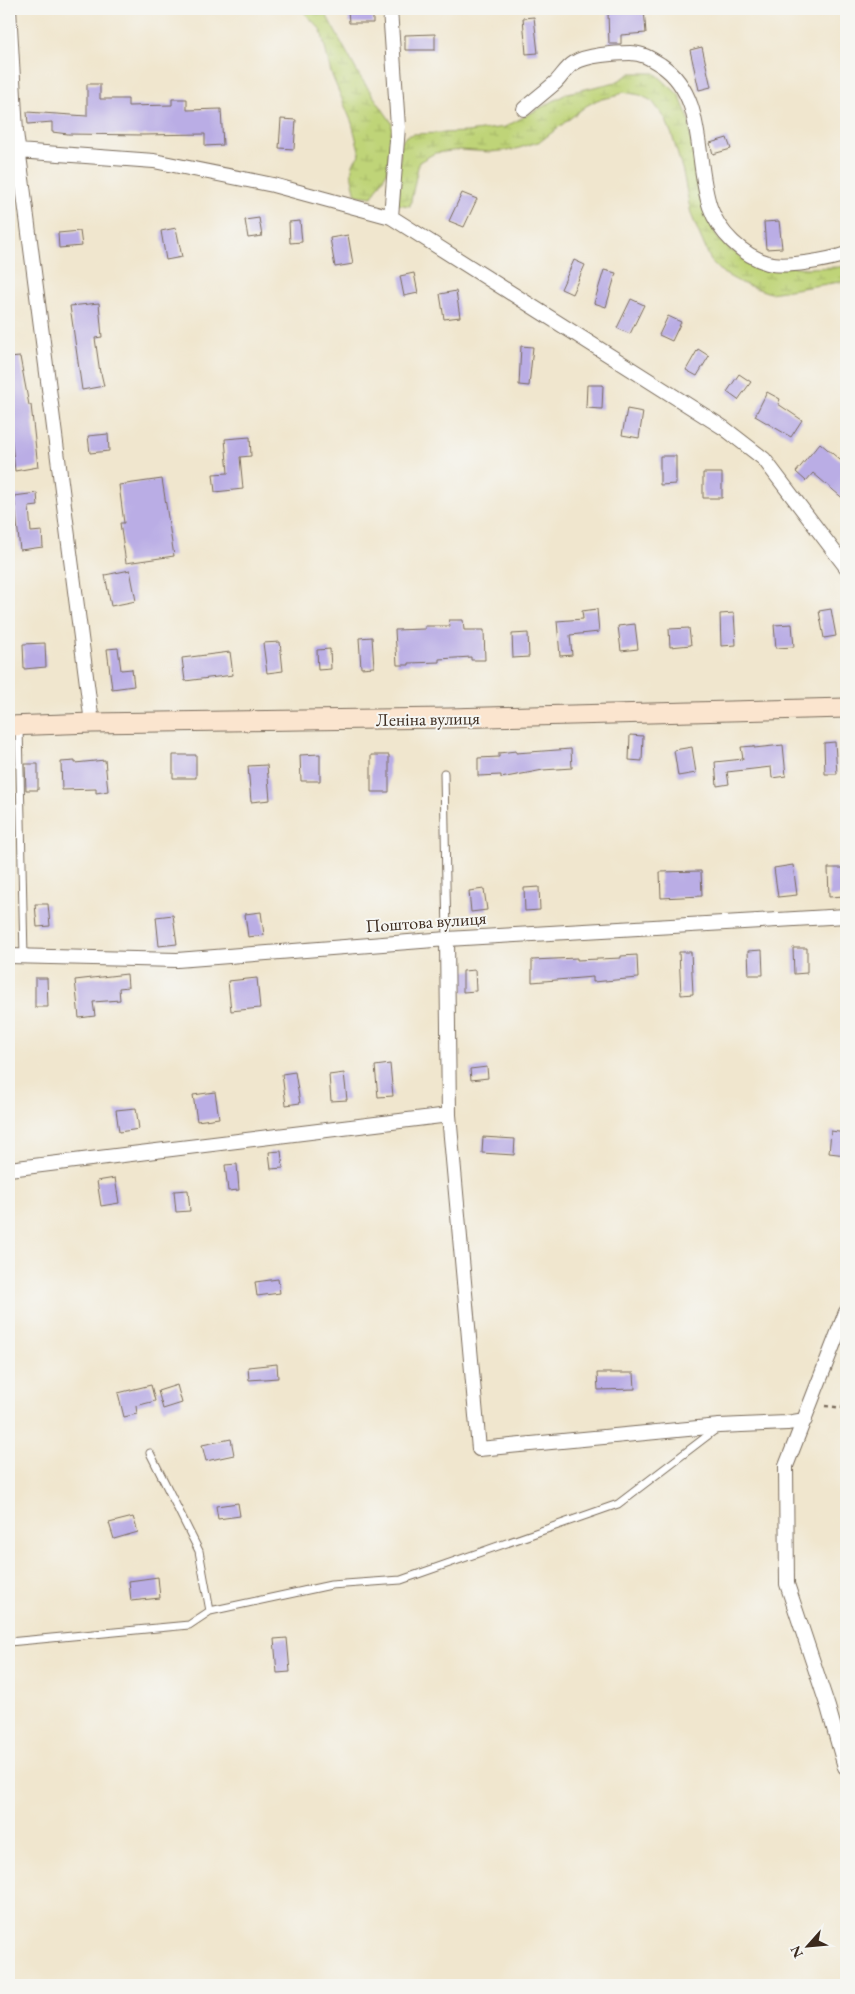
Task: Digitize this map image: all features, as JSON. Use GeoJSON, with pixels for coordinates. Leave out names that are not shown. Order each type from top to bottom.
{"type":"FeatureCollection","features":[{"type":"Feature","properties":{"kind":"street"},"geometry":{"type":"LineString","coordinates":[[9,9],[12,132],[18,151],[92,723]]}},
{"type":"Feature","properties":{"kind":"street"},"geometry":{"type":"LineString","coordinates":[[390,9],[398,127],[391,217]]}},
{"type":"Feature","properties":{"kind":"street"},"geometry":{"type":"LineString","coordinates":[[524,109],[555,82],[574,62],[611,53],[640,53],[669,70],[682,84],[694,116],[710,207],[731,242],[754,258],[770,264],[832,260],[846,254]]}},
{"type":"Feature","properties":{"kind":"street"},"geometry":{"type":"LineString","coordinates":[[18,151],[154,161],[273,185],[391,217],[731,433],[764,459],[846,567]]}},
{"type":"Feature","properties":{"kind":"street","name":"Леніна вулиця"},"geometry":{"type":"LineString","coordinates":[[14,726],[846,708]]}},
{"type":"Feature","properties":{"kind":"street","name":"Поштова вулиця"},"geometry":{"type":"LineString","coordinates":[[9,956],[177,960],[447,939],[846,916]]}},
{"type":"Feature","properties":{"kind":"street"},"geometry":{"type":"LineString","coordinates":[[447,939],[449,1115],[479,1449],[719,1426],[787,1423],[805,1420]]}},
{"type":"Feature","properties":{"kind":"street"},"geometry":{"type":"LineString","coordinates":[[9,1169],[449,1115]]}},
{"type":"Feature","properties":{"kind":"street"},"geometry":{"type":"LineString","coordinates":[[845,1767],[828,1707],[787,1584],[786,1466],[846,1312]]}},
{"type":"Feature","properties":{"kind":"lane"},"geometry":{"type":"LineString","coordinates":[[14,726],[24,957]]}},
{"type":"Feature","properties":{"kind":"lane"},"geometry":{"type":"LineString","coordinates":[[444,773],[447,939]]}},
{"type":"Feature","properties":{"kind":"lane"},"geometry":{"type":"LineString","coordinates":[[9,1642],[188,1625],[210,1610],[331,1585],[401,1580],[618,1504],[719,1426]]}},
{"type":"Feature","properties":{"kind":"lane"},"geometry":{"type":"LineString","coordinates":[[150,1454],[199,1551],[210,1610]]}},
{"type":"Feature","properties":{"kind":"path"},"geometry":{"type":"LineString","coordinates":[[811,1404],[846,1408]]}},
{"type":"Feature","properties":{"kind":"green space"},"geometry":{"type":"Polygon","coordinates":[[[301,9],[323,9],[359,75],[392,123],[387,172],[372,197],[356,195],[352,169],[360,154],[352,123],[331,73],[321,30],[301,9]]]}},
{"type":"Feature","properties":{"kind":"green space"},"geometry":{"type":"Polygon","coordinates":[[[631,73],[655,73],[679,95],[689,119],[691,141],[703,206],[717,237],[727,247],[747,261],[806,268],[840,267],[846,265],[846,281],[770,293],[741,283],[723,273],[711,261],[691,214],[683,172],[665,118],[652,101],[640,95],[623,92],[616,96],[597,100],[586,106],[541,141],[513,150],[490,152],[460,150],[435,153],[419,162],[410,206],[397,204],[401,143],[406,136],[467,132],[505,127],[568,93],[616,82],[631,73]]]}},
{"type":"Feature","properties":{"kind":"building"},"geometry":{"type":"Polygon","coordinates":[[[348,9],[373,9],[373,23],[349,23],[348,9]]]}},
{"type":"Feature","properties":{"kind":"building"},"geometry":{"type":"Polygon","coordinates":[[[644,9],[646,33],[621,35],[621,44],[609,44],[608,12],[644,9]]]}},
{"type":"Feature","properties":{"kind":"building"},"geometry":{"type":"Polygon","coordinates":[[[534,17],[538,53],[526,54],[523,18],[534,17]]]}},
{"type":"Feature","properties":{"kind":"building"},"geometry":{"type":"Polygon","coordinates":[[[435,34],[435,50],[405,50],[405,35],[435,34]]]}},
{"type":"Feature","properties":{"kind":"building"},"geometry":{"type":"Polygon","coordinates":[[[702,47],[711,87],[699,90],[690,50],[702,47]]]}},
{"type":"Feature","properties":{"kind":"building"},"geometry":{"type":"Polygon","coordinates":[[[87,84],[100,84],[100,99],[128,99],[128,106],[172,105],[172,99],[187,99],[187,110],[221,109],[223,145],[205,146],[205,134],[68,134],[52,132],[52,122],[28,124],[27,112],[87,116],[87,84]]]}},
{"type":"Feature","properties":{"kind":"building"},"geometry":{"type":"Polygon","coordinates":[[[281,119],[296,120],[294,149],[279,148],[281,119]]]}},
{"type":"Feature","properties":{"kind":"building"},"geometry":{"type":"Polygon","coordinates":[[[727,138],[731,149],[713,154],[710,143],[727,138]]]}},
{"type":"Feature","properties":{"kind":"building"},"geometry":{"type":"Polygon","coordinates":[[[462,193],[477,199],[464,227],[449,221],[462,193]]]}},
{"type":"Feature","properties":{"kind":"building"},"geometry":{"type":"Polygon","coordinates":[[[259,218],[262,236],[248,238],[245,220],[259,218]]]}},
{"type":"Feature","properties":{"kind":"building"},"geometry":{"type":"Polygon","coordinates":[[[300,221],[302,242],[290,243],[289,222],[300,221]]]}},
{"type":"Feature","properties":{"kind":"building"},"geometry":{"type":"Polygon","coordinates":[[[779,221],[782,248],[766,249],[764,222],[779,221]]]}},
{"type":"Feature","properties":{"kind":"building"},"geometry":{"type":"Polygon","coordinates":[[[176,228],[182,257],[166,260],[161,231],[176,228]]]}},
{"type":"Feature","properties":{"kind":"building"},"geometry":{"type":"Polygon","coordinates":[[[80,231],[82,246],[59,248],[58,233],[80,231]]]}},
{"type":"Feature","properties":{"kind":"building"},"geometry":{"type":"Polygon","coordinates":[[[348,235],[353,264],[335,267],[330,238],[348,235]]]}},
{"type":"Feature","properties":{"kind":"building"},"geometry":{"type":"Polygon","coordinates":[[[574,260],[585,265],[572,294],[561,289],[574,260]]]}},
{"type":"Feature","properties":{"kind":"building"},"geometry":{"type":"Polygon","coordinates":[[[604,270],[616,273],[606,307],[594,303],[604,270]]]}},
{"type":"Feature","properties":{"kind":"building"},"geometry":{"type":"Polygon","coordinates":[[[414,273],[418,293],[404,296],[400,276],[414,273]]]}},
{"type":"Feature","properties":{"kind":"building"},"geometry":{"type":"Polygon","coordinates":[[[456,291],[460,317],[444,319],[440,294],[456,291]]]}},
{"type":"Feature","properties":{"kind":"building"},"geometry":{"type":"Polygon","coordinates":[[[631,299],[644,305],[630,334],[617,328],[631,299]]]}},
{"type":"Feature","properties":{"kind":"building"},"geometry":{"type":"Polygon","coordinates":[[[99,303],[102,337],[95,338],[100,373],[104,386],[82,390],[70,306],[99,303]]]}},
{"type":"Feature","properties":{"kind":"building"},"geometry":{"type":"Polygon","coordinates":[[[668,316],[681,322],[672,341],[659,335],[668,316]]]}},
{"type":"Feature","properties":{"kind":"building"},"geometry":{"type":"Polygon","coordinates":[[[521,346],[533,347],[529,386],[519,385],[521,346]]]}},
{"type":"Feature","properties":{"kind":"building"},"geometry":{"type":"Polygon","coordinates":[[[698,349],[709,356],[697,376],[686,370],[698,349]]]}},
{"type":"Feature","properties":{"kind":"building"},"geometry":{"type":"Polygon","coordinates":[[[20,357],[29,405],[31,405],[38,467],[15,471],[9,416],[9,358],[20,357]]]}},
{"type":"Feature","properties":{"kind":"building"},"geometry":{"type":"Polygon","coordinates":[[[739,374],[751,382],[738,400],[727,392],[739,374]]]}},
{"type":"Feature","properties":{"kind":"building"},"geometry":{"type":"Polygon","coordinates":[[[587,385],[603,385],[602,409],[586,408],[587,385]]]}},
{"type":"Feature","properties":{"kind":"building"},"geometry":{"type":"Polygon","coordinates":[[[767,392],[780,399],[778,404],[802,420],[791,437],[755,416],[767,392]]]}},
{"type":"Feature","properties":{"kind":"building"},"geometry":{"type":"Polygon","coordinates":[[[627,409],[643,412],[639,438],[622,435],[627,409]]]}},
{"type":"Feature","properties":{"kind":"building"},"geometry":{"type":"Polygon","coordinates":[[[108,434],[109,451],[90,453],[88,436],[108,434]]]}},
{"type":"Feature","properties":{"kind":"building"},"geometry":{"type":"Polygon","coordinates":[[[250,437],[251,456],[240,457],[243,489],[215,492],[213,474],[228,473],[225,439],[250,437]]]}},
{"type":"Feature","properties":{"kind":"building"},"geometry":{"type":"Polygon","coordinates":[[[820,443],[846,465],[846,501],[813,473],[806,481],[796,472],[820,443]]]}},
{"type":"Feature","properties":{"kind":"building"},"geometry":{"type":"Polygon","coordinates":[[[660,456],[676,456],[676,484],[660,485],[660,456]]]}},
{"type":"Feature","properties":{"kind":"building"},"geometry":{"type":"Polygon","coordinates":[[[703,473],[722,473],[722,498],[703,498],[703,473]]]}},
{"type":"Feature","properties":{"kind":"building"},"geometry":{"type":"Polygon","coordinates":[[[162,479],[174,556],[126,563],[120,523],[124,523],[119,485],[162,479]]]}},
{"type":"Feature","properties":{"kind":"building"},"geometry":{"type":"Polygon","coordinates":[[[37,493],[38,506],[29,507],[31,532],[42,531],[43,547],[20,550],[14,496],[37,493]]]}},
{"type":"Feature","properties":{"kind":"building"},"geometry":{"type":"Polygon","coordinates":[[[130,570],[136,601],[111,606],[105,575],[130,570]]]}},
{"type":"Feature","properties":{"kind":"building"},"geometry":{"type":"Polygon","coordinates":[[[597,609],[599,632],[570,635],[572,655],[560,656],[557,621],[583,619],[582,611],[597,609]]]}},
{"type":"Feature","properties":{"kind":"building"},"geometry":{"type":"Polygon","coordinates":[[[831,609],[836,636],[824,638],[819,611],[831,609]]]}},
{"type":"Feature","properties":{"kind":"building"},"geometry":{"type":"Polygon","coordinates":[[[734,613],[736,645],[721,646],[720,614],[734,613]]]}},
{"type":"Feature","properties":{"kind":"building"},"geometry":{"type":"Polygon","coordinates":[[[449,620],[463,620],[464,630],[484,630],[485,660],[471,660],[471,657],[439,659],[439,662],[397,665],[395,630],[425,629],[425,626],[450,626],[449,620]]]}},
{"type":"Feature","properties":{"kind":"building"},"geometry":{"type":"Polygon","coordinates":[[[635,624],[638,649],[621,651],[618,626],[635,624]]]}},
{"type":"Feature","properties":{"kind":"building"},"geometry":{"type":"Polygon","coordinates":[[[792,624],[794,647],[776,648],[774,625],[792,624]]]}},
{"type":"Feature","properties":{"kind":"building"},"geometry":{"type":"Polygon","coordinates":[[[689,628],[691,645],[670,647],[669,629],[689,628]]]}},
{"type":"Feature","properties":{"kind":"building"},"geometry":{"type":"Polygon","coordinates":[[[528,633],[529,657],[513,658],[512,634],[528,633]]]}},
{"type":"Feature","properties":{"kind":"building"},"geometry":{"type":"Polygon","coordinates":[[[372,637],[374,667],[361,668],[359,638],[372,637]]]}},
{"type":"Feature","properties":{"kind":"building"},"geometry":{"type":"Polygon","coordinates":[[[280,642],[283,671],[267,673],[263,643],[280,642]]]}},
{"type":"Feature","properties":{"kind":"building"},"geometry":{"type":"Polygon","coordinates":[[[45,643],[46,667],[24,669],[23,644],[45,643]]]}},
{"type":"Feature","properties":{"kind":"building"},"geometry":{"type":"Polygon","coordinates":[[[118,648],[121,670],[132,669],[134,686],[112,689],[107,649],[118,648]]]}},
{"type":"Feature","properties":{"kind":"building"},"geometry":{"type":"Polygon","coordinates":[[[330,649],[331,669],[318,670],[317,650],[330,649]]]}},
{"type":"Feature","properties":{"kind":"building"},"geometry":{"type":"Polygon","coordinates":[[[230,652],[233,675],[185,681],[182,658],[230,652]]]}},
{"type":"Feature","properties":{"kind":"building"},"geometry":{"type":"Polygon","coordinates":[[[630,735],[643,736],[642,761],[629,760],[630,735]]]}},
{"type":"Feature","properties":{"kind":"building"},"geometry":{"type":"Polygon","coordinates":[[[835,742],[837,774],[825,774],[824,743],[835,742]]]}},
{"type":"Feature","properties":{"kind":"building"},"geometry":{"type":"Polygon","coordinates":[[[783,745],[786,776],[772,778],[771,767],[727,772],[729,784],[717,786],[715,762],[743,759],[741,747],[754,746],[754,748],[783,745]]]}},
{"type":"Feature","properties":{"kind":"building"},"geometry":{"type":"Polygon","coordinates":[[[692,747],[696,773],[678,776],[674,750],[692,747]]]}},
{"type":"Feature","properties":{"kind":"building"},"geometry":{"type":"Polygon","coordinates":[[[571,749],[572,768],[543,770],[501,778],[501,775],[478,776],[478,758],[499,757],[499,753],[516,751],[516,753],[571,749]]]}},
{"type":"Feature","properties":{"kind":"building"},"geometry":{"type":"Polygon","coordinates":[[[320,754],[320,781],[301,781],[300,755],[320,754]]]}},
{"type":"Feature","properties":{"kind":"building"},"geometry":{"type":"Polygon","coordinates":[[[173,755],[196,755],[196,778],[173,778],[173,755]]]}},
{"type":"Feature","properties":{"kind":"building"},"geometry":{"type":"Polygon","coordinates":[[[371,755],[389,755],[389,792],[371,792],[371,755]]]}},
{"type":"Feature","properties":{"kind":"building"},"geometry":{"type":"Polygon","coordinates":[[[105,760],[108,791],[96,793],[96,789],[62,790],[61,762],[75,761],[75,763],[105,760]]]}},
{"type":"Feature","properties":{"kind":"building"},"geometry":{"type":"Polygon","coordinates":[[[25,764],[38,764],[38,790],[26,790],[25,764]]]}},
{"type":"Feature","properties":{"kind":"building"},"geometry":{"type":"Polygon","coordinates":[[[267,765],[270,800],[251,802],[248,766],[267,765]]]}},
{"type":"Feature","properties":{"kind":"building"},"geometry":{"type":"Polygon","coordinates":[[[793,865],[797,895],[778,897],[774,868],[793,865]]]}},
{"type":"Feature","properties":{"kind":"building"},"geometry":{"type":"Polygon","coordinates":[[[828,868],[844,868],[845,896],[829,897],[828,868]]]}},
{"type":"Feature","properties":{"kind":"building"},"geometry":{"type":"Polygon","coordinates":[[[701,871],[702,896],[661,898],[660,872],[701,871]]]}},
{"type":"Feature","properties":{"kind":"building"},"geometry":{"type":"Polygon","coordinates":[[[539,887],[540,910],[525,911],[524,888],[539,887]]]}},
{"type":"Feature","properties":{"kind":"building"},"geometry":{"type":"Polygon","coordinates":[[[484,889],[487,910],[471,912],[469,891],[484,889]]]}},
{"type":"Feature","properties":{"kind":"building"},"geometry":{"type":"Polygon","coordinates":[[[35,904],[48,904],[50,926],[37,927],[35,904]]]}},
{"type":"Feature","properties":{"kind":"building"},"geometry":{"type":"Polygon","coordinates":[[[261,912],[264,935],[248,937],[245,914],[261,912]]]}},
{"type":"Feature","properties":{"kind":"building"},"geometry":{"type":"Polygon","coordinates":[[[173,915],[177,944],[159,946],[156,917],[173,915]]]}},
{"type":"Feature","properties":{"kind":"building"},"geometry":{"type":"Polygon","coordinates":[[[793,948],[807,948],[807,973],[794,974],[793,948]]]}},
{"type":"Feature","properties":{"kind":"building"},"geometry":{"type":"Polygon","coordinates":[[[762,950],[763,975],[749,975],[748,951],[762,950]]]}},
{"type":"Feature","properties":{"kind":"building"},"geometry":{"type":"Polygon","coordinates":[[[679,952],[691,952],[693,994],[681,995],[679,952]]]}},
{"type":"Feature","properties":{"kind":"building"},"geometry":{"type":"Polygon","coordinates":[[[637,955],[638,978],[593,982],[593,977],[532,982],[532,960],[621,958],[621,956],[637,955]]]}},
{"type":"Feature","properties":{"kind":"building"},"geometry":{"type":"Polygon","coordinates":[[[475,970],[476,991],[463,992],[463,971],[475,970]]]}},
{"type":"Feature","properties":{"kind":"building"},"geometry":{"type":"Polygon","coordinates":[[[127,974],[128,987],[119,988],[120,1000],[93,1002],[95,1016],[79,1018],[75,980],[127,974]]]}},
{"type":"Feature","properties":{"kind":"building"},"geometry":{"type":"Polygon","coordinates":[[[35,978],[47,978],[48,1007],[35,1007],[35,978]]]}},
{"type":"Feature","properties":{"kind":"building"},"geometry":{"type":"Polygon","coordinates":[[[257,978],[260,1008],[231,1011],[228,981],[257,978]]]}},
{"type":"Feature","properties":{"kind":"building"},"geometry":{"type":"Polygon","coordinates":[[[390,1064],[393,1096],[378,1097],[375,1066],[390,1064]]]}},
{"type":"Feature","properties":{"kind":"building"},"geometry":{"type":"Polygon","coordinates":[[[487,1067],[488,1078],[471,1080],[470,1069],[487,1067]]]}},
{"type":"Feature","properties":{"kind":"building"},"geometry":{"type":"Polygon","coordinates":[[[295,1072],[300,1103],[286,1105],[282,1074],[295,1072]]]}},
{"type":"Feature","properties":{"kind":"building"},"geometry":{"type":"Polygon","coordinates":[[[344,1073],[347,1100],[331,1101],[329,1075],[344,1073]]]}},
{"type":"Feature","properties":{"kind":"building"},"geometry":{"type":"Polygon","coordinates":[[[215,1092],[219,1118],[197,1121],[193,1095],[215,1092]]]}},
{"type":"Feature","properties":{"kind":"building"},"geometry":{"type":"Polygon","coordinates":[[[136,1108],[139,1129],[119,1132],[116,1110],[136,1108]]]}},
{"type":"Feature","properties":{"kind":"building"},"geometry":{"type":"Polygon","coordinates":[[[831,1131],[846,1133],[846,1155],[829,1153],[831,1131]]]}},
{"type":"Feature","properties":{"kind":"building"},"geometry":{"type":"Polygon","coordinates":[[[483,1137],[515,1139],[514,1155],[482,1153],[483,1137]]]}},
{"type":"Feature","properties":{"kind":"building"},"geometry":{"type":"Polygon","coordinates":[[[281,1151],[283,1168],[271,1169],[269,1152],[281,1151]]]}},
{"type":"Feature","properties":{"kind":"building"},"geometry":{"type":"Polygon","coordinates":[[[237,1164],[239,1190],[228,1191],[225,1165],[237,1164]]]}},
{"type":"Feature","properties":{"kind":"building"},"geometry":{"type":"Polygon","coordinates":[[[115,1178],[119,1203],[101,1206],[97,1181],[115,1178]]]}},
{"type":"Feature","properties":{"kind":"building"},"geometry":{"type":"Polygon","coordinates":[[[188,1190],[190,1211],[176,1212],[174,1191],[188,1190]]]}},
{"type":"Feature","properties":{"kind":"building"},"geometry":{"type":"Polygon","coordinates":[[[278,1279],[280,1293],[257,1296],[255,1282],[278,1279]]]}},
{"type":"Feature","properties":{"kind":"building"},"geometry":{"type":"Polygon","coordinates":[[[277,1364],[278,1378],[249,1380],[248,1367],[277,1364]]]}},
{"type":"Feature","properties":{"kind":"building"},"geometry":{"type":"Polygon","coordinates":[[[597,1373],[634,1373],[635,1389],[598,1390],[597,1373]]]}},
{"type":"Feature","properties":{"kind":"building"},"geometry":{"type":"Polygon","coordinates":[[[151,1385],[155,1401],[136,1406],[137,1414],[124,1417],[118,1393],[151,1385]]]}},
{"type":"Feature","properties":{"kind":"building"},"geometry":{"type":"Polygon","coordinates":[[[177,1385],[182,1403],[163,1409],[158,1391],[177,1385]]]}},
{"type":"Feature","properties":{"kind":"building"},"geometry":{"type":"Polygon","coordinates":[[[231,1439],[234,1455],[206,1461],[202,1445],[231,1439]]]}},
{"type":"Feature","properties":{"kind":"building"},"geometry":{"type":"Polygon","coordinates":[[[238,1503],[240,1516],[218,1519],[216,1506],[238,1503]]]}},
{"type":"Feature","properties":{"kind":"building"},"geometry":{"type":"Polygon","coordinates":[[[133,1517],[138,1532],[114,1539],[109,1523],[133,1517]]]}},
{"type":"Feature","properties":{"kind":"building"},"geometry":{"type":"Polygon","coordinates":[[[158,1577],[160,1598],[131,1601],[129,1581],[158,1577]]]}},
{"type":"Feature","properties":{"kind":"building"},"geometry":{"type":"Polygon","coordinates":[[[287,1638],[290,1672],[277,1673],[274,1639],[287,1638]]]}}]}
